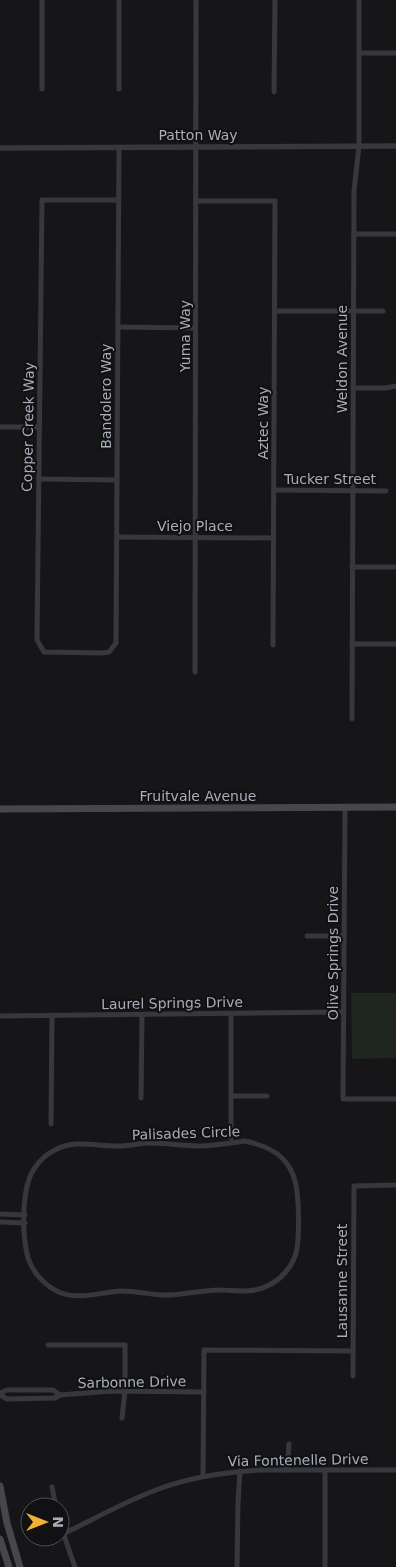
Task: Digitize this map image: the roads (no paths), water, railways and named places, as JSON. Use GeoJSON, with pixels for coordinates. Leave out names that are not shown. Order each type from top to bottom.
{"type":"FeatureCollection","features":[{"type":"Feature","properties":{"kind":"main road","name":"Fruitvale Avenue"},"geometry":{"type":"LineString","coordinates":[[0,810],[396,807]]}},
{"type":"Feature","properties":{"kind":"main road"},"geometry":{"type":"LineString","coordinates":[[0,1486],[7,1523],[20,1567]]}},
{"type":"Feature","properties":{"kind":"main road"},"geometry":{"type":"LineString","coordinates":[[0,1539],[9,1567]]}},
{"type":"Feature","properties":{"kind":"street"},"geometry":{"type":"LineString","coordinates":[[42,0],[42,89]]}},
{"type":"Feature","properties":{"kind":"street"},"geometry":{"type":"LineString","coordinates":[[119,0],[119,89]]}},
{"type":"Feature","properties":{"kind":"street","name":"Yuma Way"},"geometry":{"type":"LineString","coordinates":[[195,672],[196,0]]}},
{"type":"Feature","properties":{"kind":"street"},"geometry":{"type":"LineString","coordinates":[[274,92],[275,0]]}},
{"type":"Feature","properties":{"kind":"street","name":"Weldon Avenue"},"geometry":{"type":"LineString","coordinates":[[352,719],[354,183],[359,146],[359,0]]}},
{"type":"Feature","properties":{"kind":"street"},"geometry":{"type":"LineString","coordinates":[[359,53],[396,53]]}},
{"type":"Feature","properties":{"kind":"street","name":"Patton Way"},"geometry":{"type":"LineString","coordinates":[[0,148],[396,146]]}},
{"type":"Feature","properties":{"kind":"street","name":"Bandolero Way"},"geometry":{"type":"LineString","coordinates":[[116,643],[119,148]]}},
{"type":"Feature","properties":{"kind":"street","name":"Copper Creek Way"},"geometry":{"type":"LineString","coordinates":[[116,643],[109,652],[102,653],[44,652],[37,640],[42,200],[118,200]]}},
{"type":"Feature","properties":{"kind":"street","name":"Aztec Way"},"geometry":{"type":"LineString","coordinates":[[197,201],[275,201],[273,645]]}},
{"type":"Feature","properties":{"kind":"street"},"geometry":{"type":"LineString","coordinates":[[354,234],[396,234]]}},
{"type":"Feature","properties":{"kind":"street"},"geometry":{"type":"LineString","coordinates":[[275,310],[383,311]]}},
{"type":"Feature","properties":{"kind":"street"},"geometry":{"type":"LineString","coordinates":[[118,327],[196,328]]}},
{"type":"Feature","properties":{"kind":"street"},"geometry":{"type":"LineString","coordinates":[[353,388],[386,388],[396,386]]}},
{"type":"Feature","properties":{"kind":"street"},"geometry":{"type":"LineString","coordinates":[[0,427],[39,427]]}},
{"type":"Feature","properties":{"kind":"street"},"geometry":{"type":"LineString","coordinates":[[39,479],[117,480]]}},
{"type":"Feature","properties":{"kind":"street","name":"Tucker Street"},"geometry":{"type":"LineString","coordinates":[[274,490],[386,491]]}},
{"type":"Feature","properties":{"kind":"street","name":"Viejo Place"},"geometry":{"type":"LineString","coordinates":[[117,537],[274,538]]}},
{"type":"Feature","properties":{"kind":"street"},"geometry":{"type":"LineString","coordinates":[[352,567],[394,567]]}},
{"type":"Feature","properties":{"kind":"street"},"geometry":{"type":"LineString","coordinates":[[352,644],[396,644]]}},
{"type":"Feature","properties":{"kind":"street","name":"Olive Springs Drive"},"geometry":{"type":"LineString","coordinates":[[345,808],[343,1099],[396,1099]]}},
{"type":"Feature","properties":{"kind":"street"},"geometry":{"type":"LineString","coordinates":[[307,936],[344,936]]}},
{"type":"Feature","properties":{"kind":"street","name":"Laurel Springs Drive"},"geometry":{"type":"LineString","coordinates":[[0,1016],[344,1012]]}},
{"type":"Feature","properties":{"kind":"street"},"geometry":{"type":"LineString","coordinates":[[231,1138],[232,1014]]}},
{"type":"Feature","properties":{"kind":"street"},"geometry":{"type":"LineString","coordinates":[[141,1098],[142,1015]]}},
{"type":"Feature","properties":{"kind":"street"},"geometry":{"type":"LineString","coordinates":[[51,1124],[52,1016]]}},
{"type":"Feature","properties":{"kind":"street"},"geometry":{"type":"LineString","coordinates":[[231,1096],[266,1096]]}},
{"type":"Feature","properties":{"kind":"street","name":"Palisades Circle"},"geometry":{"type":"LineString","coordinates":[[245,1141],[271,1149],[282,1158],[290,1169],[297,1195],[298,1237],[296,1252],[290,1266],[280,1278],[267,1287],[252,1291],[205,1291],[162,1295],[120,1292],[76,1296],[60,1293],[46,1285],[36,1273],[28,1259],[25,1215],[27,1184],[34,1169],[44,1157],[57,1149],[72,1144],[120,1146],[161,1143],[202,1146],[245,1141]]}},
{"type":"Feature","properties":{"kind":"street","name":"Lausanne Street"},"geometry":{"type":"LineString","coordinates":[[353,1376],[354,1186],[396,1185]]}},
{"type":"Feature","properties":{"kind":"street"},"geometry":{"type":"LineString","coordinates":[[0,1214],[25,1215]]}},
{"type":"Feature","properties":{"kind":"street"},"geometry":{"type":"LineString","coordinates":[[15,1214],[15,1222]]}},
{"type":"Feature","properties":{"kind":"street"},"geometry":{"type":"LineString","coordinates":[[0,1222],[25,1222]]}},
{"type":"Feature","properties":{"kind":"street"},"geometry":{"type":"LineString","coordinates":[[48,1345],[125,1345],[125,1391],[122,1418]]}},
{"type":"Feature","properties":{"kind":"street"},"geometry":{"type":"LineString","coordinates":[[203,1476],[204,1350],[353,1351]]}},
{"type":"Feature","properties":{"kind":"street","name":"Sarbonne Drive"},"geometry":{"type":"LineString","coordinates":[[60,1395],[52,1390],[7,1390],[0,1394],[7,1399],[55,1398],[60,1395],[125,1391],[204,1392]]}},
{"type":"Feature","properties":{"kind":"street"},"geometry":{"type":"LineString","coordinates":[[287,1470],[289,1444]]}},
{"type":"Feature","properties":{"kind":"street"},"geometry":{"type":"LineString","coordinates":[[325,1470],[325,1567]]}},
{"type":"Feature","properties":{"kind":"street","name":"Via Fontenelle Drive"},"geometry":{"type":"LineString","coordinates":[[70,1531],[156,1490],[203,1476],[240,1471],[396,1470]]}},
{"type":"Feature","properties":{"kind":"street"},"geometry":{"type":"LineString","coordinates":[[237,1567],[240,1471]]}},
{"type":"Feature","properties":{"kind":"street"},"geometry":{"type":"LineString","coordinates":[[52,1487],[54,1497]]}},
{"type":"Feature","properties":{"kind":"street"},"geometry":{"type":"LineString","coordinates":[[68,1547],[75,1567]]}}]}
